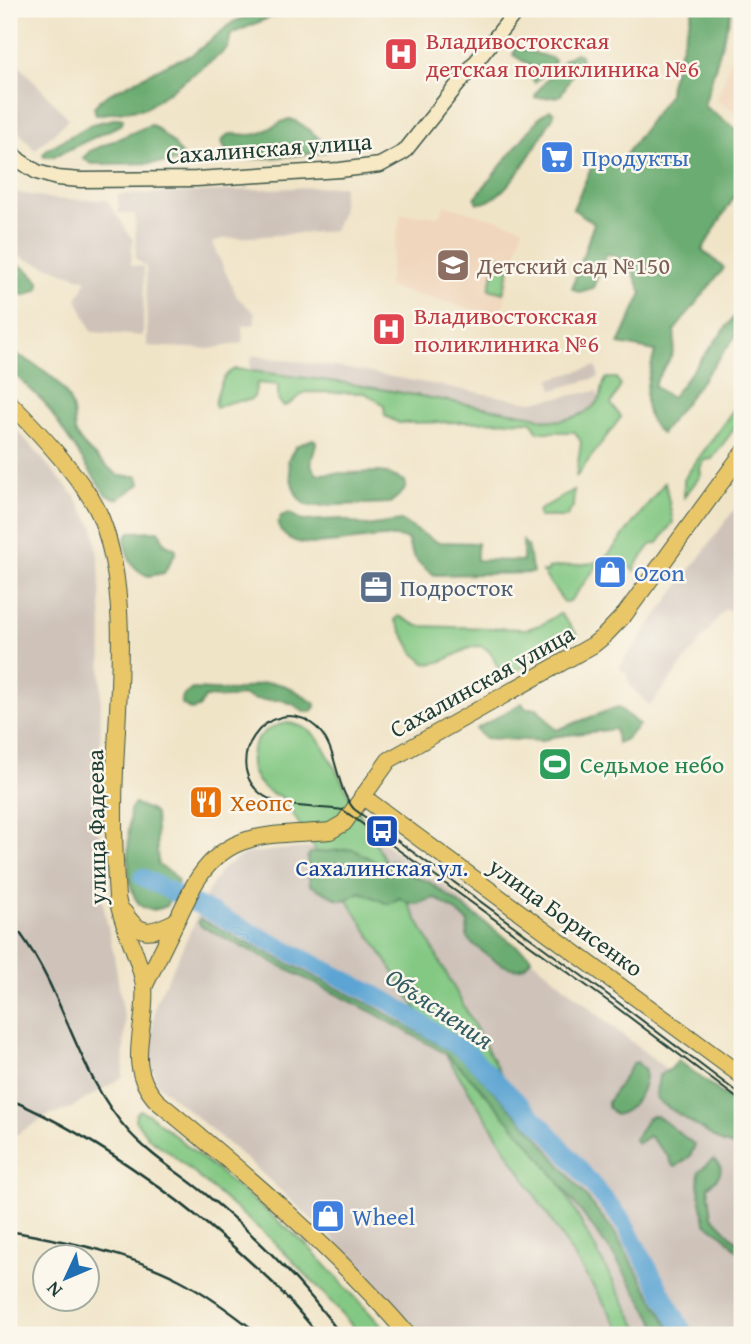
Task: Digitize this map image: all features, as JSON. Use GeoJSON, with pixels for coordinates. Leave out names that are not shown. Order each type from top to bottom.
{"type":"FeatureCollection","features":[{"type":"Feature","properties":{"kind":"main road","name":"Сахалинская улица"},"geometry":{"type":"LineString","coordinates":[[9,150],[37,172],[57,178],[81,180],[195,179],[330,171],[380,165],[404,152],[518,9]]}},
{"type":"Feature","properties":{"kind":"main road","name":"улица Фадеева"},"geometry":{"type":"LineString","coordinates":[[9,402],[80,483],[100,516],[116,580],[119,666],[114,790],[117,897],[119,912],[144,987],[139,1066],[143,1081],[150,1093],[319,1240],[408,1335]]}},
{"type":"Feature","properties":{"kind":"main road","name":"Сахалинская улица"},"geometry":{"type":"LineString","coordinates":[[144,987],[174,922],[211,861],[233,844],[257,836],[330,831],[344,822],[378,773],[393,757],[593,645],[625,614],[742,454]]}},
{"type":"Feature","properties":{"kind":"main road","name":"улица Борисенко"},"geometry":{"type":"LineString","coordinates":[[362,796],[742,1076]]}},
{"type":"Feature","properties":{"kind":"main road"},"geometry":{"type":"LineString","coordinates":[[117,897],[124,914],[141,930],[159,929],[174,922]]}},
{"type":"Feature","properties":{"kind":"shaded area"},"geometry":{"type":"Polygon","coordinates":[[[742,26],[742,116],[717,100],[742,26]]]}},
{"type":"Feature","properties":{"kind":"shaded area"},"geometry":{"type":"Polygon","coordinates":[[[9,54],[69,119],[35,150],[9,121],[9,54]]]}},
{"type":"Feature","properties":{"kind":"shaded area"},"geometry":{"type":"Polygon","coordinates":[[[343,186],[342,211],[334,231],[222,239],[212,243],[237,297],[255,313],[255,324],[242,326],[243,343],[209,349],[147,346],[146,267],[136,259],[135,214],[118,213],[118,195],[343,186]]]}},
{"type":"Feature","properties":{"kind":"shaded area"},"geometry":{"type":"Polygon","coordinates":[[[9,191],[53,199],[107,200],[133,240],[131,265],[144,267],[143,336],[92,332],[77,299],[87,280],[26,259],[9,250],[9,191]]]}},
{"type":"Feature","properties":{"kind":"shaded area","name":"Детский сад №150"},"geometry":{"type":"Polygon","coordinates":[[[445,205],[523,227],[501,317],[387,287],[401,214],[436,216],[440,215],[445,205]]]}},
{"type":"Feature","properties":{"kind":"shaded area"},"geometry":{"type":"Polygon","coordinates":[[[252,355],[343,368],[531,402],[597,391],[600,403],[580,417],[541,423],[481,410],[249,373],[252,355]]]}},
{"type":"Feature","properties":{"kind":"shaded area"},"geometry":{"type":"Polygon","coordinates":[[[596,366],[599,377],[553,390],[550,379],[596,366]]]}},
{"type":"Feature","properties":{"kind":"shaded area"},"geometry":{"type":"Polygon","coordinates":[[[9,421],[74,495],[94,528],[99,562],[102,628],[98,880],[125,1022],[123,1077],[66,1111],[51,1114],[9,1139],[9,421]]]}},
{"type":"Feature","properties":{"kind":"shaded area"},"geometry":{"type":"Polygon","coordinates":[[[742,499],[742,620],[726,608],[650,706],[630,686],[627,674],[619,667],[742,499]]]}},
{"type":"Feature","properties":{"kind":"shaded area"},"geometry":{"type":"Polygon","coordinates":[[[364,829],[447,888],[608,1023],[742,1129],[742,1335],[422,1335],[334,1240],[253,1165],[156,1083],[149,1055],[156,1002],[194,924],[199,906],[222,869],[245,853],[354,844],[364,829]]]}},
{"type":"Feature","properties":{"kind":"green space"},"geometry":{"type":"Polygon","coordinates":[[[263,9],[299,9],[273,16],[231,34],[228,47],[221,54],[146,108],[96,115],[94,107],[111,93],[170,63],[192,55],[233,22],[263,9]]]}},
{"type":"Feature","properties":{"kind":"green space"},"geometry":{"type":"Polygon","coordinates":[[[693,9],[732,9],[704,106],[742,133],[742,184],[702,250],[724,268],[674,331],[672,355],[654,386],[671,398],[742,307],[742,328],[661,434],[653,425],[646,405],[647,384],[655,351],[619,344],[642,293],[629,263],[607,253],[593,288],[579,292],[572,288],[594,223],[573,209],[596,157],[619,164],[669,94],[693,9]]]}},
{"type":"Feature","properties":{"kind":"green space"},"geometry":{"type":"Polygon","coordinates":[[[516,47],[554,59],[555,62],[535,83],[531,77],[533,67],[513,55],[516,47]]]}},
{"type":"Feature","properties":{"kind":"green space"},"geometry":{"type":"Polygon","coordinates":[[[576,53],[581,55],[581,59],[561,95],[535,98],[536,93],[564,60],[576,53]]]}},
{"type":"Feature","properties":{"kind":"green space"},"geometry":{"type":"Polygon","coordinates":[[[550,110],[554,113],[553,117],[510,183],[488,201],[477,203],[475,198],[540,117],[550,110]]]}},
{"type":"Feature","properties":{"kind":"green space"},"geometry":{"type":"Polygon","coordinates":[[[123,119],[122,124],[53,157],[44,157],[46,150],[92,124],[123,119]]]}},
{"type":"Feature","properties":{"kind":"green space"},"geometry":{"type":"Polygon","coordinates":[[[290,119],[310,131],[328,150],[322,153],[251,159],[231,155],[223,145],[222,141],[227,135],[257,134],[290,119]]]}},
{"type":"Feature","properties":{"kind":"green space"},"geometry":{"type":"Polygon","coordinates":[[[150,125],[173,143],[184,159],[169,163],[91,164],[83,158],[90,151],[150,125]]]}},
{"type":"Feature","properties":{"kind":"green space"},"geometry":{"type":"Polygon","coordinates":[[[498,256],[512,260],[503,293],[489,289],[498,256]]]}},
{"type":"Feature","properties":{"kind":"green space"},"geometry":{"type":"Polygon","coordinates":[[[9,259],[29,271],[39,281],[39,289],[26,295],[9,293],[9,259]]]}},
{"type":"Feature","properties":{"kind":"green space"},"geometry":{"type":"Polygon","coordinates":[[[9,350],[46,372],[62,387],[72,407],[76,434],[89,451],[119,476],[138,476],[140,484],[118,499],[106,495],[44,402],[9,369],[9,350]]]}},
{"type":"Feature","properties":{"kind":"green space"},"geometry":{"type":"Polygon","coordinates":[[[235,369],[346,383],[551,420],[570,418],[587,411],[600,398],[607,378],[616,378],[621,385],[611,404],[621,417],[576,477],[581,442],[575,432],[538,432],[531,421],[399,423],[385,416],[384,405],[365,393],[305,392],[283,406],[278,400],[278,385],[257,383],[254,397],[250,400],[230,402],[216,408],[221,384],[230,371],[235,369]]]}},
{"type":"Feature","properties":{"kind":"green space"},"geometry":{"type":"Polygon","coordinates":[[[742,403],[742,418],[712,459],[705,460],[700,468],[701,475],[684,497],[684,480],[688,473],[734,409],[742,403]]]}},
{"type":"Feature","properties":{"kind":"green space"},"geometry":{"type":"Polygon","coordinates":[[[313,439],[316,446],[312,466],[317,474],[386,473],[405,481],[403,492],[390,503],[310,506],[304,503],[293,487],[288,460],[296,446],[313,439]]]}},
{"type":"Feature","properties":{"kind":"green space"},"geometry":{"type":"Polygon","coordinates":[[[665,482],[673,522],[658,543],[651,545],[636,565],[635,571],[608,556],[570,601],[564,602],[542,572],[548,572],[548,568],[593,563],[609,554],[665,482]]]}},
{"type":"Feature","properties":{"kind":"green space"},"geometry":{"type":"Polygon","coordinates":[[[574,490],[573,507],[566,517],[539,517],[538,512],[541,509],[574,490]]]}},
{"type":"Feature","properties":{"kind":"green space"},"geometry":{"type":"Polygon","coordinates":[[[289,513],[303,521],[341,519],[366,526],[401,521],[437,542],[477,543],[477,560],[523,561],[523,541],[527,546],[533,573],[435,575],[417,560],[408,540],[394,537],[316,544],[299,542],[286,536],[278,524],[281,516],[289,513]]]}},
{"type":"Feature","properties":{"kind":"green space"},"geometry":{"type":"Polygon","coordinates":[[[159,531],[164,543],[176,549],[176,552],[164,573],[148,576],[137,570],[130,561],[125,538],[130,532],[159,531]]]}},
{"type":"Feature","properties":{"kind":"green space"},"geometry":{"type":"Polygon","coordinates":[[[561,614],[578,636],[507,676],[487,649],[477,646],[440,662],[425,663],[414,653],[395,620],[399,616],[418,626],[527,629],[543,624],[561,614]]]}},
{"type":"Feature","properties":{"kind":"green space"},"geometry":{"type":"Polygon","coordinates":[[[263,683],[291,688],[315,704],[315,707],[310,712],[304,712],[281,700],[256,700],[242,695],[231,698],[205,697],[199,708],[191,710],[181,703],[183,696],[192,689],[234,691],[263,683]]]}},
{"type":"Feature","properties":{"kind":"green space"},"geometry":{"type":"Polygon","coordinates":[[[522,703],[525,708],[537,708],[556,730],[618,707],[639,725],[626,739],[617,743],[615,729],[552,737],[543,741],[484,738],[476,729],[522,703]]]}},
{"type":"Feature","properties":{"kind":"green space"},"geometry":{"type":"Polygon","coordinates":[[[288,723],[307,729],[322,744],[642,1335],[624,1335],[282,797],[267,791],[257,781],[252,770],[254,745],[261,735],[273,727],[288,723]]]}},
{"type":"Feature","properties":{"kind":"green space"},"geometry":{"type":"Polygon","coordinates":[[[134,804],[155,814],[158,865],[172,873],[178,882],[166,906],[150,910],[140,904],[133,893],[129,876],[130,810],[134,804]]]}},
{"type":"Feature","properties":{"kind":"green space"},"geometry":{"type":"Polygon","coordinates":[[[353,849],[378,863],[396,860],[403,872],[429,882],[529,955],[531,958],[526,966],[510,968],[493,959],[467,937],[468,922],[435,898],[415,904],[400,898],[388,904],[361,892],[339,900],[310,885],[307,858],[310,853],[353,849]]]}},
{"type":"Feature","properties":{"kind":"green space"},"geometry":{"type":"Polygon","coordinates":[[[200,919],[378,1009],[464,1060],[537,1136],[613,1230],[674,1335],[663,1335],[614,1256],[533,1148],[473,1080],[446,1054],[372,1012],[201,926],[198,922],[200,919]]]}},
{"type":"Feature","properties":{"kind":"green space"},"geometry":{"type":"Polygon","coordinates":[[[678,1060],[742,1109],[742,1148],[723,1143],[657,1100],[659,1075],[671,1069],[678,1060]]]}},
{"type":"Feature","properties":{"kind":"green space"},"geometry":{"type":"Polygon","coordinates":[[[637,1062],[645,1071],[641,1092],[633,1104],[615,1115],[608,1107],[608,1102],[633,1063],[637,1062]]]}},
{"type":"Feature","properties":{"kind":"green space"},"geometry":{"type":"Polygon","coordinates":[[[140,1110],[150,1115],[307,1245],[390,1335],[360,1335],[270,1238],[150,1139],[135,1120],[140,1110]]]}},
{"type":"Feature","properties":{"kind":"green space"},"geometry":{"type":"Polygon","coordinates":[[[657,1116],[695,1145],[690,1156],[676,1167],[649,1136],[638,1143],[634,1140],[647,1119],[657,1116]]]}},
{"type":"Feature","properties":{"kind":"green space"},"geometry":{"type":"Polygon","coordinates":[[[714,1159],[721,1170],[708,1187],[712,1216],[742,1247],[742,1255],[723,1235],[705,1223],[698,1184],[699,1171],[714,1159]]]}},
{"type":"Feature","properties":{"kind":"waterway","name":"Объяснения"},"geometry":{"type":"LineString","coordinates":[[142,877],[391,1003],[469,1054],[549,1133],[622,1220],[685,1335]]}},
{"type":"Feature","properties":{"kind":"tram line"},"geometry":{"type":"LineString","coordinates":[[742,1096],[354,809],[343,789],[329,745],[316,727],[298,717],[281,717],[266,724],[254,736],[247,752],[246,769],[253,785],[269,799],[294,806],[343,810],[616,1007],[742,1102]]}},
{"type":"Feature","properties":{"kind":"railway"},"geometry":{"type":"LineString","coordinates":[[20,933],[36,957],[97,1086],[130,1133],[263,1245],[312,1298],[341,1335]]}},
{"type":"Feature","properties":{"kind":"railway"},"geometry":{"type":"LineString","coordinates":[[9,1099],[115,1156],[182,1204],[273,1283],[319,1335]]}},
{"type":"Feature","properties":{"kind":"railway"},"geometry":{"type":"LineString","coordinates":[[9,1231],[96,1249],[139,1262],[201,1292],[260,1335]]}},
{"type":"Feature","properties":{"kind":"place","name":"Владивостокская детская поликлиника №6"},"geometry":{"type":"Point","coordinates":[401,54]}},
{"type":"Feature","properties":{"kind":"place","name":"Продукты"},"geometry":{"type":"Point","coordinates":[557,157]}},
{"type":"Feature","properties":{"kind":"place","name":"Детский сад №150"},"geometry":{"type":"Point","coordinates":[453,265]}},
{"type":"Feature","properties":{"kind":"place","name":"Владивостокская поликлиника №6"},"geometry":{"type":"Point","coordinates":[389,329]}},
{"type":"Feature","properties":{"kind":"place","name":"Ozon"},"geometry":{"type":"Point","coordinates":[610,572]}},
{"type":"Feature","properties":{"kind":"place","name":"Подросток"},"geometry":{"type":"Point","coordinates":[376,587]}},
{"type":"Feature","properties":{"kind":"place","name":"Седьмое небо"},"geometry":{"type":"Point","coordinates":[555,764]}},
{"type":"Feature","properties":{"kind":"place","name":"Хеопс"},"geometry":{"type":"Point","coordinates":[206,802]}},
{"type":"Feature","properties":{"kind":"place","name":"Сахалинская ул."},"geometry":{"type":"Point","coordinates":[382,831]}},
{"type":"Feature","properties":{"kind":"place","name":"Wheel"},"geometry":{"type":"Point","coordinates":[328,1216]}}]}
